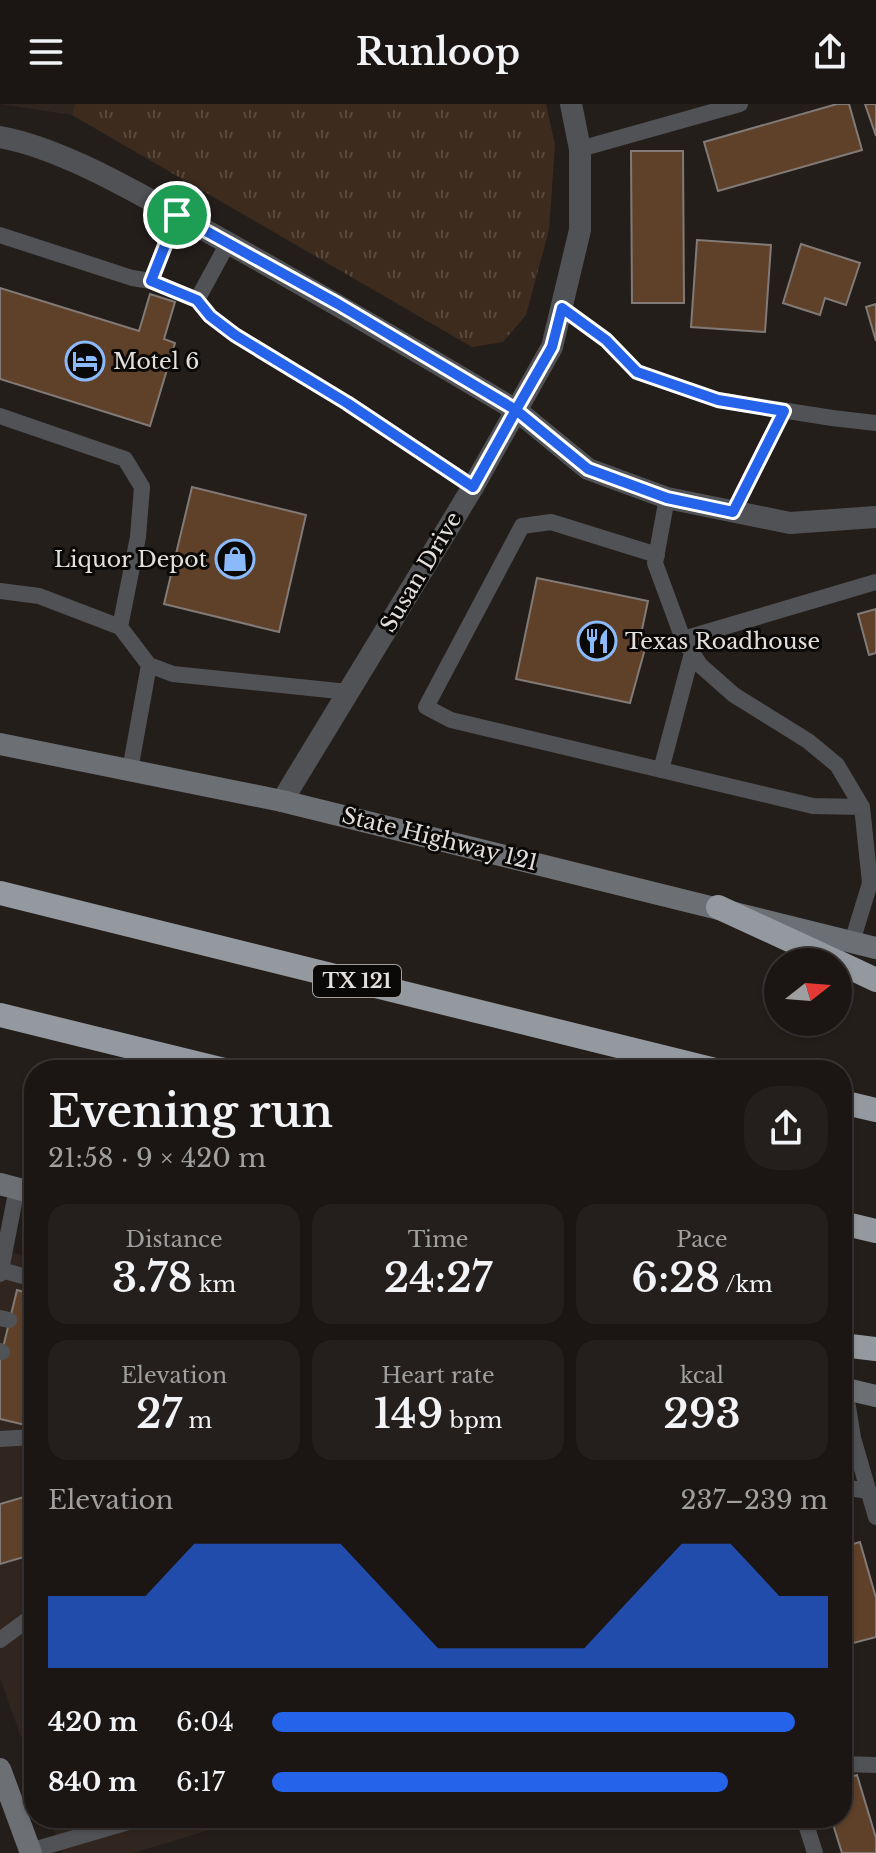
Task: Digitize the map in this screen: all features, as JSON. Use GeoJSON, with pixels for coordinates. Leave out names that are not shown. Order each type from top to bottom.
{"type":"FeatureCollection","features":[{"type":"Feature","properties":{"kind":"highway","name":"TX 121"},"geometry":{"type":"LineString","coordinates":[[0,893],[675,1060]]}},
{"type":"Feature","properties":{"kind":"highway"},"geometry":{"type":"LineString","coordinates":[[718,907],[824,948]]}},
{"type":"Feature","properties":{"kind":"highway"},"geometry":{"type":"LineString","coordinates":[[852,962],[876,980]]}},
{"type":"Feature","properties":{"kind":"highway"},"geometry":{"type":"LineString","coordinates":[[0,1015],[183,1060]]}},
{"type":"Feature","properties":{"kind":"highway"},"geometry":{"type":"LineString","coordinates":[[852,1104],[876,1110]]}},
{"type":"Feature","properties":{"kind":"highway"},"geometry":{"type":"LineString","coordinates":[[852,1225],[876,1231]]}},
{"type":"Feature","properties":{"kind":"highway"},"geometry":{"type":"LineString","coordinates":[[852,1346],[876,1349]]}},
{"type":"Feature","properties":{"kind":"main road","name":"State Highway 121"},"geometry":{"type":"LineString","coordinates":[[0,744],[282,801],[718,907]]}},
{"type":"Feature","properties":{"kind":"main road"},"geometry":{"type":"LineString","coordinates":[[852,953],[876,948]]}},
{"type":"Feature","properties":{"kind":"main road"},"geometry":{"type":"LineString","coordinates":[[852,1390],[876,1396]]}},
{"type":"Feature","properties":{"kind":"main road"},"geometry":{"type":"LineString","coordinates":[[0,1769],[30,1852]]}},
{"type":"Feature","properties":{"kind":"street","name":"Susan Drive"},"geometry":{"type":"LineString","coordinates":[[282,801],[473,487],[552,347],[580,230],[580,149],[571,104]]}},
{"type":"Feature","properties":{"kind":"street"},"geometry":{"type":"LineString","coordinates":[[0,137],[27,142],[116,182],[338,304],[516,410],[588,469],[667,498],[790,523],[876,517]]}},
{"type":"Feature","properties":{"kind":"lane"},"geometry":{"type":"LineString","coordinates":[[580,149],[740,104]]}},
{"type":"Feature","properties":{"kind":"lane"},"geometry":{"type":"LineString","coordinates":[[151,281],[177,215]]}},
{"type":"Feature","properties":{"kind":"lane"},"geometry":{"type":"LineString","coordinates":[[0,235],[132,278],[151,281],[197,300],[210,316],[235,335],[347,403],[473,487]]}},
{"type":"Feature","properties":{"kind":"lane"},"geometry":{"type":"LineString","coordinates":[[197,300],[228,243]]}},
{"type":"Feature","properties":{"kind":"lane"},"geometry":{"type":"LineString","coordinates":[[562,308],[606,340],[637,372],[718,400],[876,423]]}},
{"type":"Feature","properties":{"kind":"lane"},"geometry":{"type":"LineString","coordinates":[[733,512],[784,411]]}},
{"type":"Feature","properties":{"kind":"lane"},"geometry":{"type":"LineString","coordinates":[[0,416],[125,459],[142,487],[138,537],[120,627]]}},
{"type":"Feature","properties":{"kind":"lane"},"geometry":{"type":"LineString","coordinates":[[667,498],[655,563],[665,597],[687,646],[700,665],[734,695],[808,741],[837,765],[862,807],[873,883],[845,948]]}},
{"type":"Feature","properties":{"kind":"lane"},"geometry":{"type":"LineString","coordinates":[[657,555],[551,522],[522,526],[426,707],[451,720],[813,806],[862,807]]}},
{"type":"Feature","properties":{"kind":"lane"},"geometry":{"type":"LineString","coordinates":[[687,646],[876,582]]}},
{"type":"Feature","properties":{"kind":"lane"},"geometry":{"type":"LineString","coordinates":[[0,591],[39,596],[120,627],[149,665],[173,674],[348,692]]}},
{"type":"Feature","properties":{"kind":"lane"},"geometry":{"type":"LineString","coordinates":[[661,770],[687,646]]}},
{"type":"Feature","properties":{"kind":"lane"},"geometry":{"type":"LineString","coordinates":[[130,770],[149,665]]}},
{"type":"Feature","properties":{"kind":"lane"},"geometry":{"type":"LineString","coordinates":[[17,1188],[0,1272],[24,1277]]}},
{"type":"Feature","properties":{"kind":"lane"},"geometry":{"type":"LineString","coordinates":[[852,1433],[873,1506]]}},
{"type":"Feature","properties":{"kind":"lane"},"geometry":{"type":"LineString","coordinates":[[0,1439],[24,1438]]}},
{"type":"Feature","properties":{"kind":"lane"},"geometry":{"type":"LineString","coordinates":[[852,1493],[873,1506]]}},
{"type":"Feature","properties":{"kind":"lane"},"geometry":{"type":"LineString","coordinates":[[0,1640],[24,1622]]}},
{"type":"Feature","properties":{"kind":"lane"},"geometry":{"type":"LineString","coordinates":[[852,1764],[876,1765]]}},
{"type":"Feature","properties":{"kind":"lane"},"geometry":{"type":"LineString","coordinates":[[30,1852],[109,1828]]}},
{"type":"Feature","properties":{"kind":"lane"},"geometry":{"type":"LineString","coordinates":[[807,1828],[815,1853]]}},
{"type":"Feature","properties":{"kind":"shaded area"},"geometry":{"type":"Polygon","coordinates":[[[0,104],[75,104],[72,115],[0,104]]]}},
{"type":"Feature","properties":{"kind":"shaded area"},"geometry":{"type":"Polygon","coordinates":[[[0,1250],[24,1256],[24,1745],[0,1678],[0,1250]]]}},
{"type":"Feature","properties":{"kind":"shaded area"},"geometry":{"type":"Polygon","coordinates":[[[53,1828],[216,1828],[133,1853],[62,1853],[53,1828]]]}},
{"type":"Feature","properties":{"kind":"green space"},"geometry":{"type":"Polygon","coordinates":[[[75,104],[546,104],[555,145],[549,230],[526,315],[503,342],[472,347],[72,115],[75,104]]]}},
{"type":"Feature","properties":{"kind":"building"},"geometry":{"type":"Polygon","coordinates":[[[837,104],[849,104],[862,150],[718,191],[704,142],[837,104]]]}},
{"type":"Feature","properties":{"kind":"building"},"geometry":{"type":"Polygon","coordinates":[[[865,104],[876,104],[876,136],[865,104]]]}},
{"type":"Feature","properties":{"kind":"building"},"geometry":{"type":"Polygon","coordinates":[[[631,151],[683,151],[684,303],[632,303],[631,151]]]}},
{"type":"Feature","properties":{"kind":"building"},"geometry":{"type":"Polygon","coordinates":[[[697,240],[771,245],[765,332],[691,327],[697,240]]]}},
{"type":"Feature","properties":{"kind":"building"},"geometry":{"type":"Polygon","coordinates":[[[801,244],[860,263],[846,305],[825,298],[820,315],[783,303],[801,244]]]}},
{"type":"Feature","properties":{"kind":"building","name":"Motel 6"},"geometry":{"type":"Polygon","coordinates":[[[0,288],[139,331],[150,294],[175,302],[164,339],[175,343],[150,426],[0,379],[0,288]]]}},
{"type":"Feature","properties":{"kind":"building"},"geometry":{"type":"Polygon","coordinates":[[[876,304],[876,341],[866,307],[876,304]]]}},
{"type":"Feature","properties":{"kind":"building","name":"Liquor Depot"},"geometry":{"type":"Polygon","coordinates":[[[192,487],[306,515],[279,632],[164,604],[192,487]]]}},
{"type":"Feature","properties":{"kind":"building"},"geometry":{"type":"Polygon","coordinates":[[[537,578],[648,601],[639,644],[646,645],[630,703],[516,679],[537,578]]]}},
{"type":"Feature","properties":{"kind":"building"},"geometry":{"type":"Polygon","coordinates":[[[876,609],[876,653],[869,655],[858,614],[876,609]]]}},
{"type":"Feature","properties":{"kind":"building"},"geometry":{"type":"Polygon","coordinates":[[[17,1290],[24,1292],[24,1425],[0,1419],[0,1360],[17,1290]]]}},
{"type":"Feature","properties":{"kind":"building"},"geometry":{"type":"Polygon","coordinates":[[[24,1497],[24,1557],[0,1564],[0,1504],[24,1497]]]}},
{"type":"Feature","properties":{"kind":"building"},"geometry":{"type":"Polygon","coordinates":[[[860,1542],[876,1598],[876,1637],[852,1643],[852,1544],[860,1542]]]}},
{"type":"Feature","properties":{"kind":"building"},"geometry":{"type":"Polygon","coordinates":[[[857,1775],[876,1838],[876,1853],[842,1853],[834,1828],[852,1828],[852,1776],[857,1775]]]}},
{"type":"Feature","properties":{"kind":"place","name":"Motel 6"},"geometry":{"type":"Point","coordinates":[85,361]}},
{"type":"Feature","properties":{"kind":"place","name":"Liquor Depot"},"geometry":{"type":"Point","coordinates":[235,559]}},
{"type":"Feature","properties":{"kind":"place","name":"Texas Roadhouse"},"geometry":{"type":"Point","coordinates":[597,641]}},
{"type":"Feature","properties":{"kind":"route"},"geometry":{"type":"LineString","coordinates":[[177,215],[151,281],[197,300],[210,316],[235,335],[347,403],[473,487],[516,410],[588,469],[667,498],[733,512],[784,411],[718,400],[637,372],[606,340],[562,308],[552,347],[516,410],[338,304],[177,215]]}}]}
